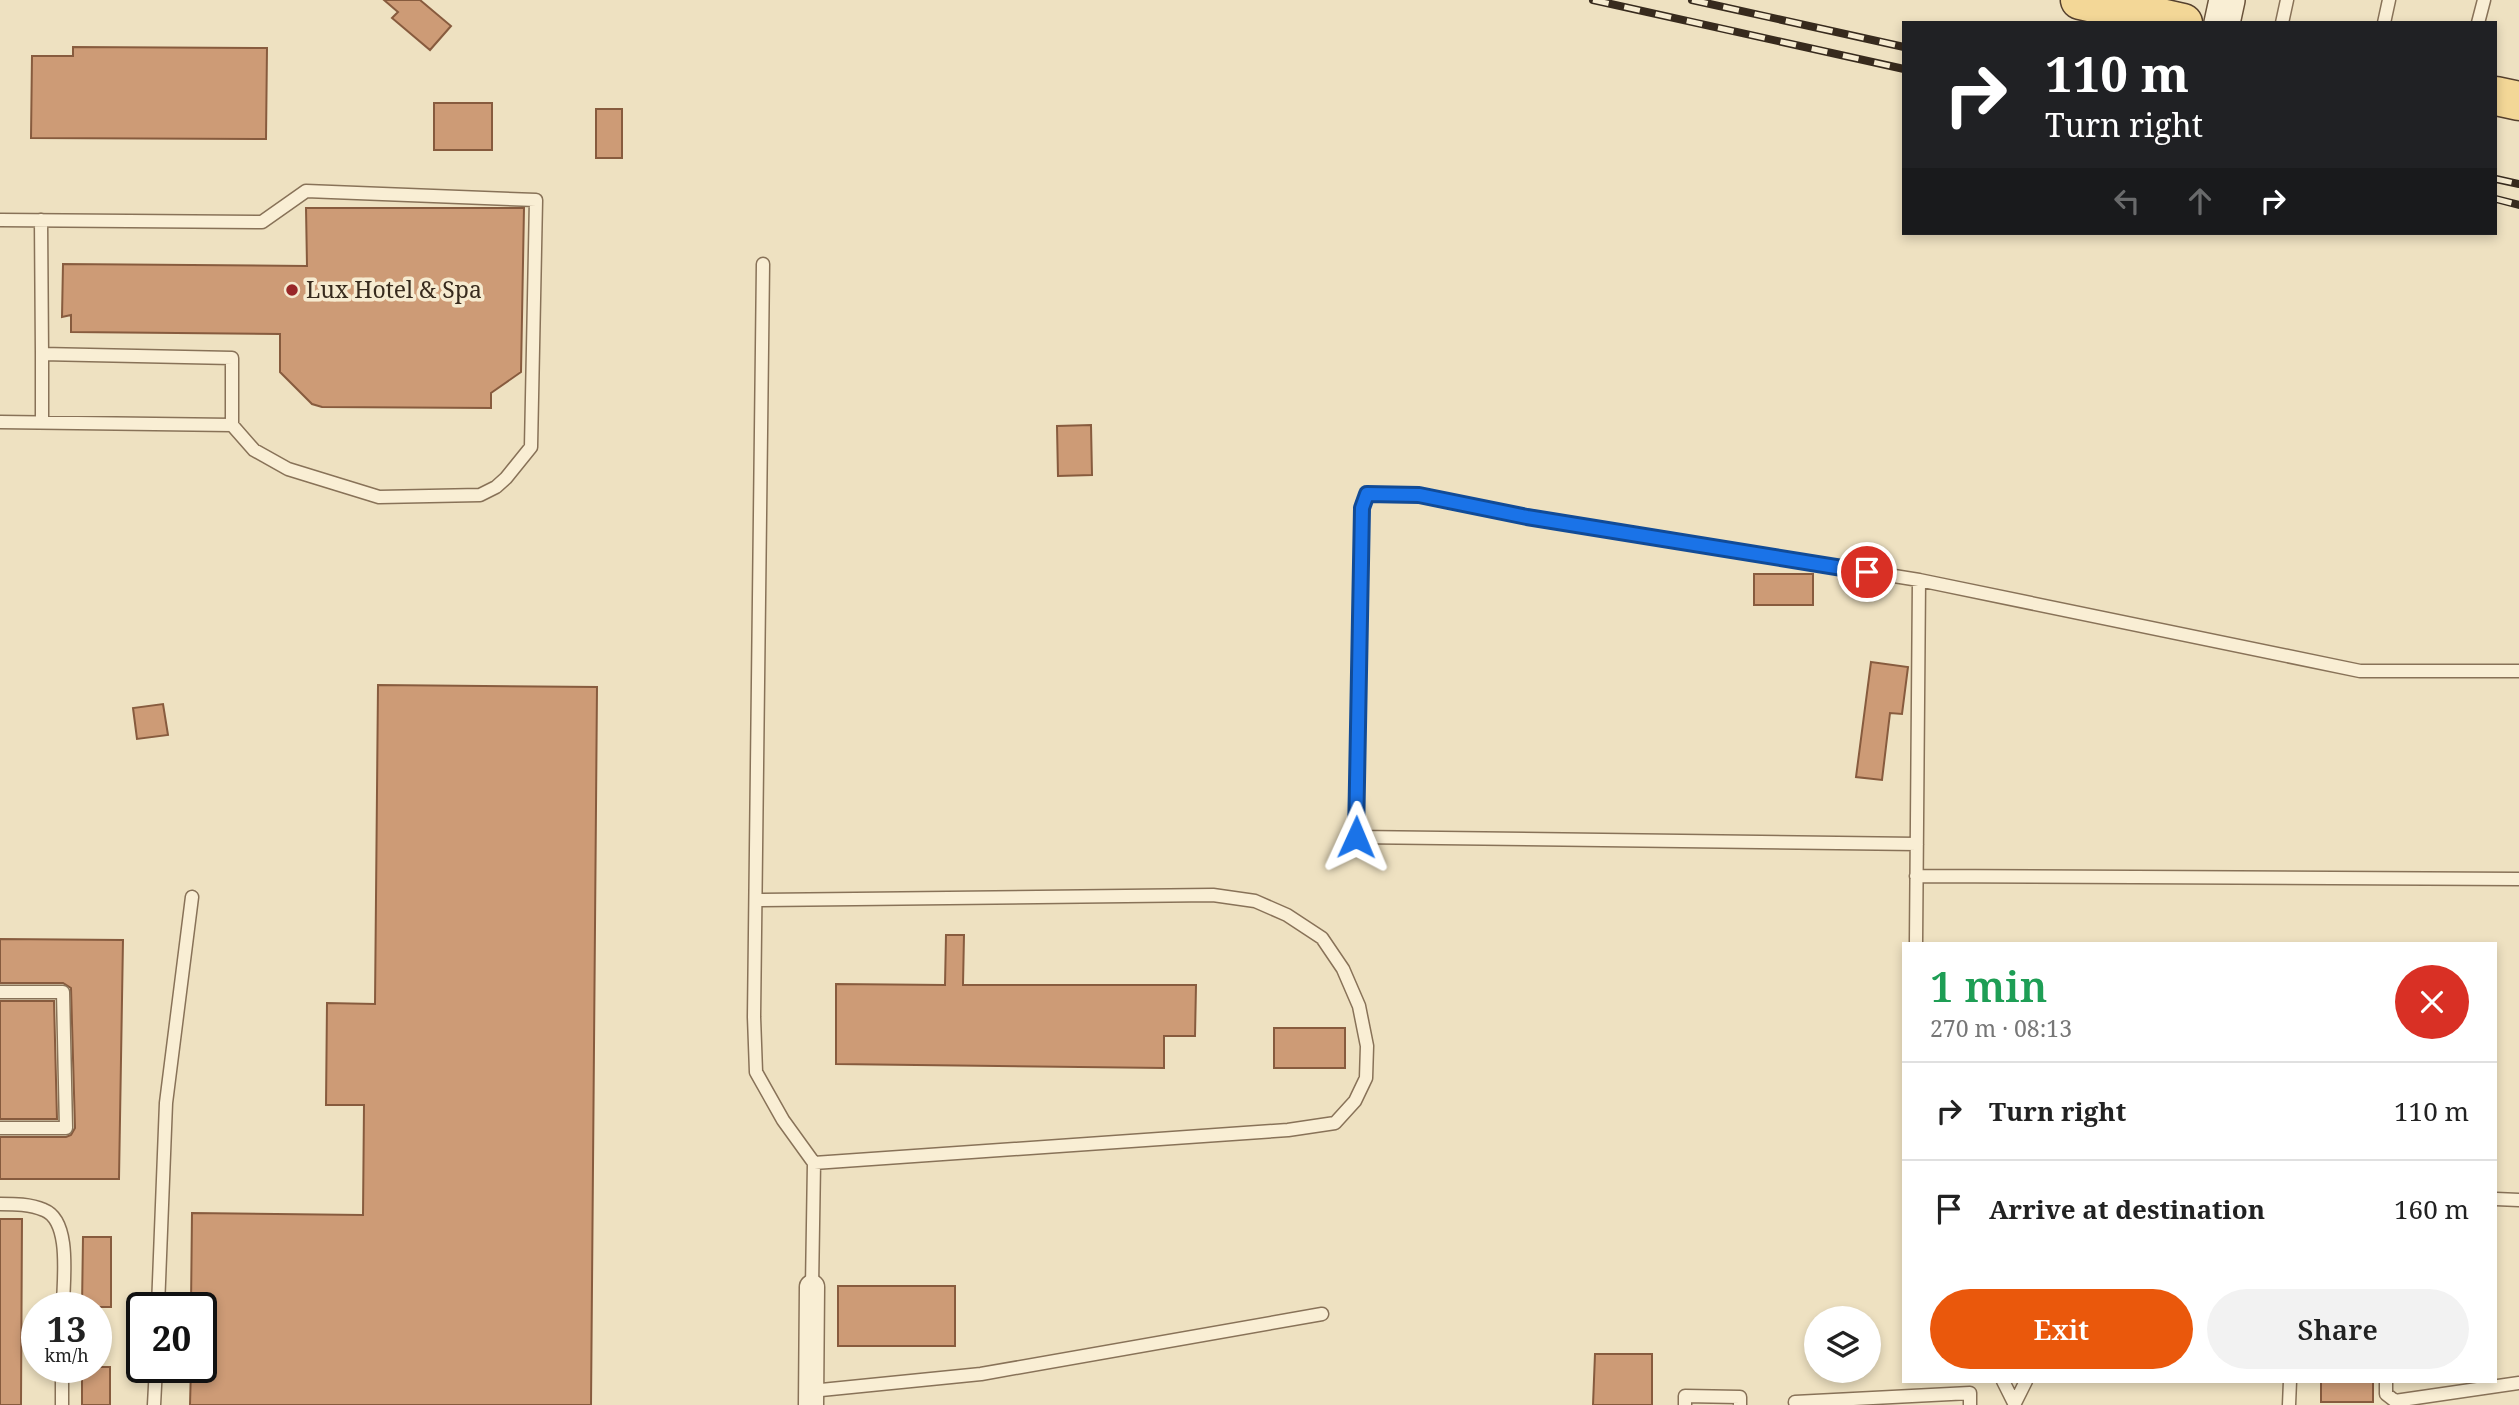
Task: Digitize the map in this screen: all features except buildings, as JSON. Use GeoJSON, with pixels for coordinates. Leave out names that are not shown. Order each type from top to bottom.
{"type":"FeatureCollection","features":[{"type":"Feature","properties":{"kind":"main road"},"geometry":{"type":"LineString","coordinates":[[2080,0],[2176,21]]}},
{"type":"Feature","properties":{"kind":"main road"},"geometry":{"type":"LineString","coordinates":[[2497,96],[2519,101]]}},
{"type":"Feature","properties":{"kind":"street"},"geometry":{"type":"LineString","coordinates":[[2181,21],[2184,0]]}},
{"type":"Feature","properties":{"kind":"street"},"geometry":{"type":"LineString","coordinates":[[2222,21],[2227,0]]}},
{"type":"Feature","properties":{"kind":"street"},"geometry":{"type":"LineString","coordinates":[[811,1398],[812,1287]]}},
{"type":"Feature","properties":{"kind":"lane"},"geometry":{"type":"LineString","coordinates":[[2282,21],[2287,0]]}},
{"type":"Feature","properties":{"kind":"lane"},"geometry":{"type":"LineString","coordinates":[[2384,21],[2389,0]]}},
{"type":"Feature","properties":{"kind":"lane"},"geometry":{"type":"LineString","coordinates":[[2479,21],[2484,0]]}},
{"type":"Feature","properties":{"kind":"lane"},"geometry":{"type":"LineString","coordinates":[[0,220],[261,222],[306,191],[536,201],[531,447],[496,487],[480,495],[379,497],[288,469],[254,450],[232,425],[232,358],[42,354]]}},
{"type":"Feature","properties":{"kind":"lane"},"geometry":{"type":"LineString","coordinates":[[41,220],[43,422]]}},
{"type":"Feature","properties":{"kind":"lane"},"geometry":{"type":"LineString","coordinates":[[764,264],[755,1072],[783,1120],[814,1163],[812,1287]]}},
{"type":"Feature","properties":{"kind":"lane"},"geometry":{"type":"LineString","coordinates":[[0,422],[232,425]]}},
{"type":"Feature","properties":{"kind":"lane"},"geometry":{"type":"LineString","coordinates":[[1917,844],[1356,837],[1362,508],[1367,494],[1419,495],[1527,517],[1919,580],[2360,671],[2519,671]]}},
{"type":"Feature","properties":{"kind":"lane"},"geometry":{"type":"LineString","coordinates":[[1916,942],[1919,580]]}},
{"type":"Feature","properties":{"kind":"lane"},"geometry":{"type":"LineString","coordinates":[[1916,876],[2519,879]]}},
{"type":"Feature","properties":{"kind":"lane"},"geometry":{"type":"LineString","coordinates":[[755,900],[1213,895],[1255,901],[1287,915],[1322,938],[1343,969],[1359,1006],[1367,1046],[1366,1078],[1355,1101],[1335,1123],[1288,1130],[814,1163]]}},
{"type":"Feature","properties":{"kind":"lane"},"geometry":{"type":"LineString","coordinates":[[159,1292],[166,1103],[192,897]]}},
{"type":"Feature","properties":{"kind":"lane"},"geometry":{"type":"LineString","coordinates":[[0,992],[63,992],[66,1128],[0,1128]]}},
{"type":"Feature","properties":{"kind":"lane"},"geometry":{"type":"LineString","coordinates":[[2497,1199],[2519,1200]]}},
{"type":"Feature","properties":{"kind":"lane"},"geometry":{"type":"LineString","coordinates":[[0,1204],[25,1205],[46,1210],[56,1218],[63,1238],[63,1292]]}},
{"type":"Feature","properties":{"kind":"lane"},"geometry":{"type":"LineString","coordinates":[[811,1398],[981,1374],[1322,1314]]}},
{"type":"Feature","properties":{"kind":"lane"},"geometry":{"type":"LineString","coordinates":[[62,1383],[62,1405]]}},
{"type":"Feature","properties":{"kind":"lane"},"geometry":{"type":"LineString","coordinates":[[155,1405],[156,1383]]}},
{"type":"Feature","properties":{"kind":"lane"},"geometry":{"type":"LineString","coordinates":[[2004,1383],[2014,1404]]}},
{"type":"Feature","properties":{"kind":"lane"},"geometry":{"type":"LineString","coordinates":[[2014,1404],[2025,1383]]}},
{"type":"Feature","properties":{"kind":"lane"},"geometry":{"type":"LineString","coordinates":[[2290,1383],[2290,1405]]}},
{"type":"Feature","properties":{"kind":"lane"},"geometry":{"type":"LineString","coordinates":[[2386,1383],[2386,1394],[2395,1401],[2519,1384]]}},
{"type":"Feature","properties":{"kind":"lane"},"geometry":{"type":"LineString","coordinates":[[1796,1402],[1970,1393],[1970,1405]]}},
{"type":"Feature","properties":{"kind":"lane"},"geometry":{"type":"LineString","coordinates":[[1685,1405],[1685,1396],[1740,1397],[1740,1405]]}},
{"type":"Feature","properties":{"kind":"railway"},"geometry":{"type":"LineString","coordinates":[[1593,0],[1902,69]]}},
{"type":"Feature","properties":{"kind":"railway"},"geometry":{"type":"LineString","coordinates":[[1692,0],[1902,47]]}},
{"type":"Feature","properties":{"kind":"railway"},"geometry":{"type":"LineString","coordinates":[[2497,179],[2519,184]]}},
{"type":"Feature","properties":{"kind":"railway"},"geometry":{"type":"LineString","coordinates":[[2497,199],[2519,205]]}},
{"type":"Feature","properties":{"kind":"place","name":"Lux Hotel & Spa"},"geometry":{"type":"Point","coordinates":[292,290]}},
{"type":"Feature","properties":{"kind":"route"},"geometry":{"type":"LineString","coordinates":[[1356,837],[1362,508],[1367,494],[1419,495],[1527,517],[1867,572]]}}]}
